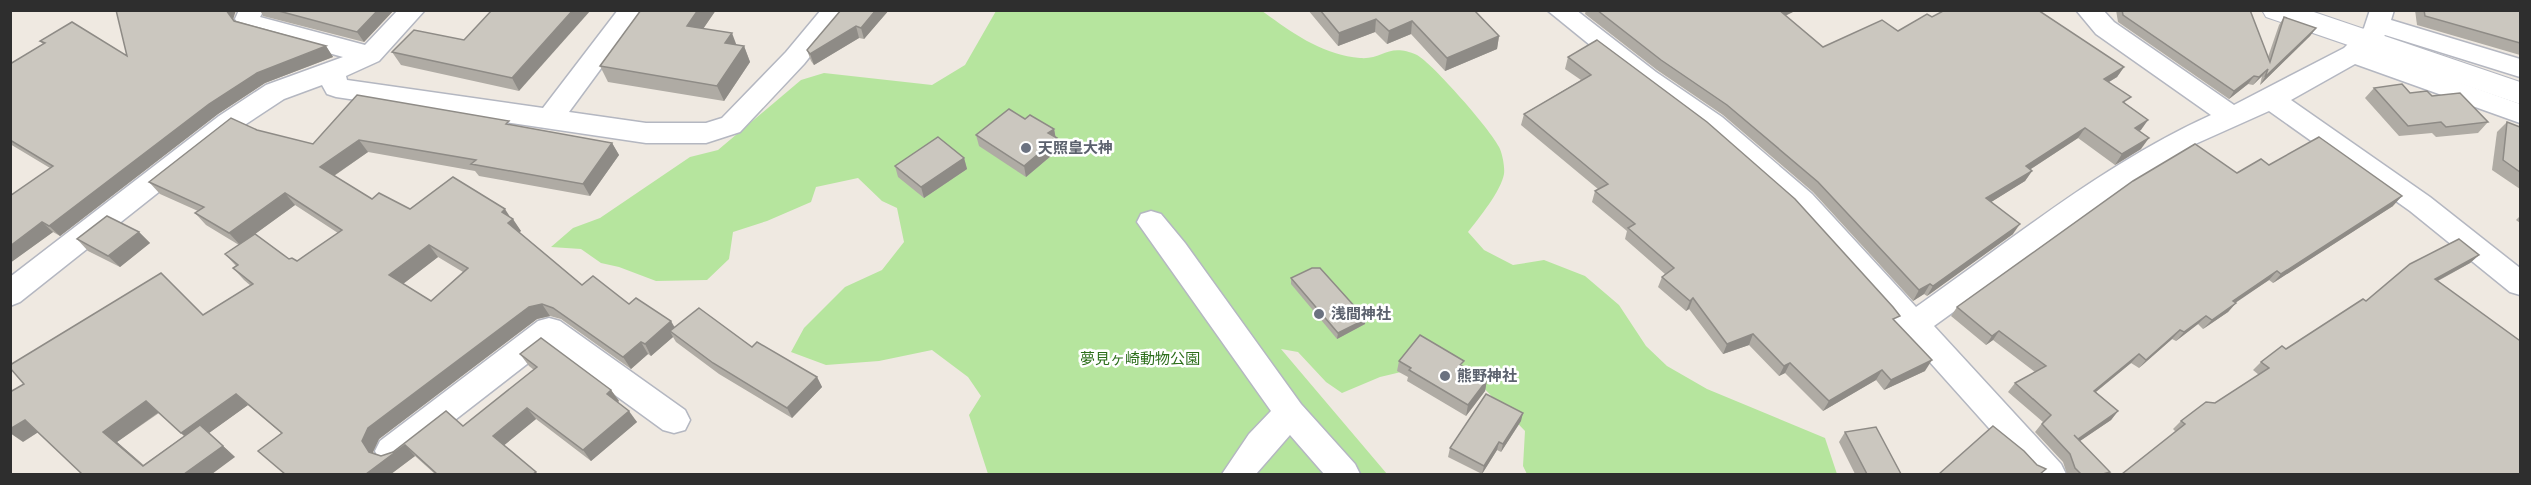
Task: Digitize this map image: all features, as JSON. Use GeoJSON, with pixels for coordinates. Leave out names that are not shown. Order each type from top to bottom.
{"type":"FeatureCollection","features":[{"type":"Feature","properties":{"kind":"street"},"geometry":{"type":"LineString","coordinates":[[252,10],[247,19],[250,24],[370,55]]}},
{"type":"Feature","properties":{"kind":"street"},"geometry":{"type":"LineString","coordinates":[[10,294],[228,123],[275,92],[332,72],[370,55],[413,10]]}},
{"type":"Feature","properties":{"kind":"street"},"geometry":{"type":"LineString","coordinates":[[550,117],[632,10]]}},
{"type":"Feature","properties":{"kind":"street"},"geometry":{"type":"LineString","coordinates":[[332,72],[336,88],[550,117],[646,133],[706,133],[731,125],[795,58],[835,10]]}},
{"type":"Feature","properties":{"kind":"street"},"geometry":{"type":"LineString","coordinates":[[1559,10],[1647,78],[1713,124],[1802,201],[2050,474]]}},
{"type":"Feature","properties":{"kind":"street"},"geometry":{"type":"LineString","coordinates":[[2088,10],[2104,28],[2231,116]]}},
{"type":"Feature","properties":{"kind":"street"},"geometry":{"type":"LineString","coordinates":[[2276,10],[2520,68]]}},
{"type":"Feature","properties":{"kind":"street"},"geometry":{"type":"LineString","coordinates":[[1915,324],[2115,181],[2184,138],[2271,99],[2370,32]]}},
{"type":"Feature","properties":{"kind":"street"},"geometry":{"type":"LineString","coordinates":[[2370,32],[2520,93]]}},
{"type":"Feature","properties":{"kind":"street"},"geometry":{"type":"LineString","coordinates":[[2370,32],[2520,114]]}},
{"type":"Feature","properties":{"kind":"street"},"geometry":{"type":"LineString","coordinates":[[2271,99],[2420,204],[2520,284]]}},
{"type":"Feature","properties":{"kind":"street"},"geometry":{"type":"LineString","coordinates":[[1151,222],[1175,251],[1290,413],[1344,474]]}},
{"type":"Feature","properties":{"kind":"street"},"geometry":{"type":"LineString","coordinates":[[391,451],[549,330],[674,420]]}},
{"type":"Feature","properties":{"kind":"street"},"geometry":{"type":"LineString","coordinates":[[1238,474],[1260,444],[1290,413]]}},
{"type":"Feature","properties":{"kind":"green space","name":"夢見ヶ崎動物公園"},"geometry":{"type":"Polygon","coordinates":[[[996,11],[1262,11],[1308,41],[1346,56],[1368,58],[1399,50],[1417,55],[1435,70],[1461,98],[1494,138],[1501,152],[1504,164],[1502,181],[1489,204],[1468,232],[1484,250],[1513,265],[1544,260],[1585,276],[1619,305],[1646,346],[1667,366],[1707,389],[1825,438],[1837,474],[1527,474],[1523,466],[1525,431],[1456,359],[1380,377],[1342,393],[1326,382],[1298,352],[1281,349],[1387,474],[988,474],[969,415],[981,396],[968,377],[932,350],[879,361],[826,365],[791,352],[804,328],[845,287],[882,270],[904,242],[897,208],[882,201],[858,178],[816,187],[811,202],[767,221],[733,232],[729,259],[707,280],[656,281],[601,263],[581,249],[551,247],[573,228],[600,218],[690,157],[718,150],[801,80],[824,73],[932,85],[965,65],[996,11]]]}},
{"type":"Feature","properties":{"kind":"building"},"geometry":{"type":"Polygon","coordinates":[[[116,10],[226,10],[234,21],[326,46],[257,73],[209,104],[49,226],[42,222],[10,246],[10,196],[53,166],[10,140],[10,64],[45,43],[40,41],[72,22],[127,56],[116,10]]]}},
{"type":"Feature","properties":{"kind":"building"},"geometry":{"type":"Polygon","coordinates":[[[275,10],[378,10],[357,32],[275,10]]]}},
{"type":"Feature","properties":{"kind":"building"},"geometry":{"type":"Polygon","coordinates":[[[492,10],[573,10],[512,78],[392,52],[414,30],[464,40],[492,10]]]}},
{"type":"Feature","properties":{"kind":"building"},"geometry":{"type":"Polygon","coordinates":[[[641,10],[698,10],[687,26],[732,33],[725,43],[744,46],[717,86],[600,66],[641,10]]]}},
{"type":"Feature","properties":{"kind":"building"},"geometry":{"type":"Polygon","coordinates":[[[841,10],[876,10],[861,28],[856,26],[810,54],[807,50],[841,10]]]}},
{"type":"Feature","properties":{"kind":"building"},"geometry":{"type":"Polygon","coordinates":[[[1320,10],[1474,10],[1499,36],[1447,58],[1412,21],[1389,31],[1376,19],[1339,33],[1320,10]]]}},
{"type":"Feature","properties":{"kind":"building"},"geometry":{"type":"Polygon","coordinates":[[[1597,10],[1779,10],[1823,47],[1882,20],[1898,31],[1927,14],[1932,17],[1945,10],[2038,10],[2124,67],[2104,79],[2131,97],[2123,102],[2148,120],[2135,128],[2149,138],[2122,154],[2085,128],[2026,166],[2032,171],[1986,198],[2020,224],[1933,286],[1930,284],[1919,290],[1818,182],[1727,105],[1661,60],[1597,10]]]}},
{"type":"Feature","properties":{"kind":"building"},"geometry":{"type":"Polygon","coordinates":[[[2122,10],[2250,10],[2270,62],[2284,17],[2316,28],[2265,77],[2268,69],[2259,77],[2254,76],[2234,91],[2123,15],[2122,10]]]}},
{"type":"Feature","properties":{"kind":"building"},"geometry":{"type":"Polygon","coordinates":[[[2424,10],[2520,10],[2520,43],[2425,16],[2424,10]]]}},
{"type":"Feature","properties":{"kind":"building"},"geometry":{"type":"Polygon","coordinates":[[[1597,40],[1707,122],[1795,199],[1893,307],[1900,316],[1893,319],[1932,360],[1891,380],[1882,370],[1829,401],[1790,363],[1784,366],[1753,334],[1727,344],[1693,298],[1690,301],[1662,277],[1674,268],[1628,228],[1635,224],[1595,191],[1608,184],[1524,114],[1591,75],[1568,57],[1597,40]]]}},
{"type":"Feature","properties":{"kind":"building"},"geometry":{"type":"Polygon","coordinates":[[[2402,84],[2410,93],[2427,91],[2432,96],[2460,93],[2488,122],[2446,127],[2441,122],[2408,126],[2374,88],[2402,84]]]}},
{"type":"Feature","properties":{"kind":"building"},"geometry":{"type":"Polygon","coordinates":[[[357,95],[509,121],[506,124],[612,143],[583,184],[471,164],[476,160],[359,140],[320,167],[372,199],[379,193],[410,209],[453,177],[505,209],[502,212],[513,219],[508,223],[582,285],[593,276],[629,304],[636,298],[671,321],[645,344],[641,342],[623,357],[553,308],[542,304],[529,307],[368,428],[362,441],[369,452],[381,456],[393,452],[446,411],[463,426],[537,367],[520,354],[541,338],[611,390],[607,394],[629,411],[583,450],[527,408],[493,436],[536,472],[533,474],[437,474],[405,445],[366,474],[285,474],[258,451],[282,433],[236,394],[181,433],[146,401],[103,432],[143,466],[200,425],[223,446],[184,474],[82,474],[25,420],[10,429],[10,392],[24,384],[10,365],[161,273],[203,315],[253,284],[233,268],[238,265],[225,254],[255,234],[289,259],[297,261],[342,230],[285,193],[229,233],[195,213],[204,207],[149,182],[231,118],[257,130],[313,144],[357,95]],[[429,245],[389,275],[431,301],[468,268],[429,245]]]}},
{"type":"Feature","properties":{"kind":"building"},"geometry":{"type":"Polygon","coordinates":[[[1009,109],[1025,119],[1030,115],[1054,129],[1048,133],[1057,138],[1024,166],[976,135],[1009,109]]]}},
{"type":"Feature","properties":{"kind":"building"},"geometry":{"type":"Polygon","coordinates":[[[2507,122],[2520,127],[2520,172],[2503,160],[2507,122]]]}},
{"type":"Feature","properties":{"kind":"building"},"geometry":{"type":"Polygon","coordinates":[[[938,137],[964,158],[921,187],[895,166],[938,137]]]}},
{"type":"Feature","properties":{"kind":"building"},"geometry":{"type":"Polygon","coordinates":[[[2319,137],[2402,196],[2281,274],[2277,271],[2233,301],[2236,303],[2212,320],[2206,316],[2184,332],[2180,330],[2146,360],[2139,354],[2094,391],[2118,411],[2078,439],[2074,435],[2110,472],[2081,474],[2075,468],[2070,454],[2042,424],[2051,415],[2015,383],[2046,366],[1999,331],[1992,336],[1957,307],[2133,181],[2195,144],[2237,173],[2261,159],[2269,165],[2319,137]]]}},
{"type":"Feature","properties":{"kind":"building"},"geometry":{"type":"Polygon","coordinates":[[[107,216],[139,232],[108,256],[77,239],[107,216]]]}},
{"type":"Feature","properties":{"kind":"building"},"geometry":{"type":"Polygon","coordinates":[[[2459,239],[2479,255],[2435,279],[2520,340],[2520,474],[2122,474],[2185,424],[2181,421],[2206,402],[2215,403],[2269,368],[2261,362],[2282,346],[2286,349],[2363,299],[2366,301],[2410,264],[2459,239]]]}},
{"type":"Feature","properties":{"kind":"building"},"geometry":{"type":"Polygon","coordinates":[[[1312,268],[1320,268],[1366,319],[1338,333],[1291,278],[1312,268]]]}},
{"type":"Feature","properties":{"kind":"building"},"geometry":{"type":"Polygon","coordinates":[[[699,308],[752,347],[757,342],[817,377],[787,408],[713,363],[670,331],[699,308]]]}},
{"type":"Feature","properties":{"kind":"building"},"geometry":{"type":"Polygon","coordinates":[[[1420,335],[1464,361],[1460,365],[1487,380],[1468,405],[1409,370],[1411,368],[1399,361],[1420,335]]]}},
{"type":"Feature","properties":{"kind":"building"},"geometry":{"type":"Polygon","coordinates":[[[1486,394],[1523,413],[1503,444],[1499,442],[1484,466],[1450,448],[1486,394]]]}},
{"type":"Feature","properties":{"kind":"building"},"geometry":{"type":"Polygon","coordinates":[[[1993,426],[2024,451],[2037,465],[2046,469],[2040,474],[1939,474],[1993,426]]]}},
{"type":"Feature","properties":{"kind":"building"},"geometry":{"type":"Polygon","coordinates":[[[1876,427],[1901,474],[1867,474],[1845,432],[1876,427]]]}},
{"type":"Feature","properties":{"kind":"place","name":"天照皇大神"},"geometry":{"type":"Point","coordinates":[1026,148]}},
{"type":"Feature","properties":{"kind":"place","name":"浅間神社"},"geometry":{"type":"Point","coordinates":[1319,314]}},
{"type":"Feature","properties":{"kind":"place","name":"熊野神社"},"geometry":{"type":"Point","coordinates":[1445,376]}}]}
